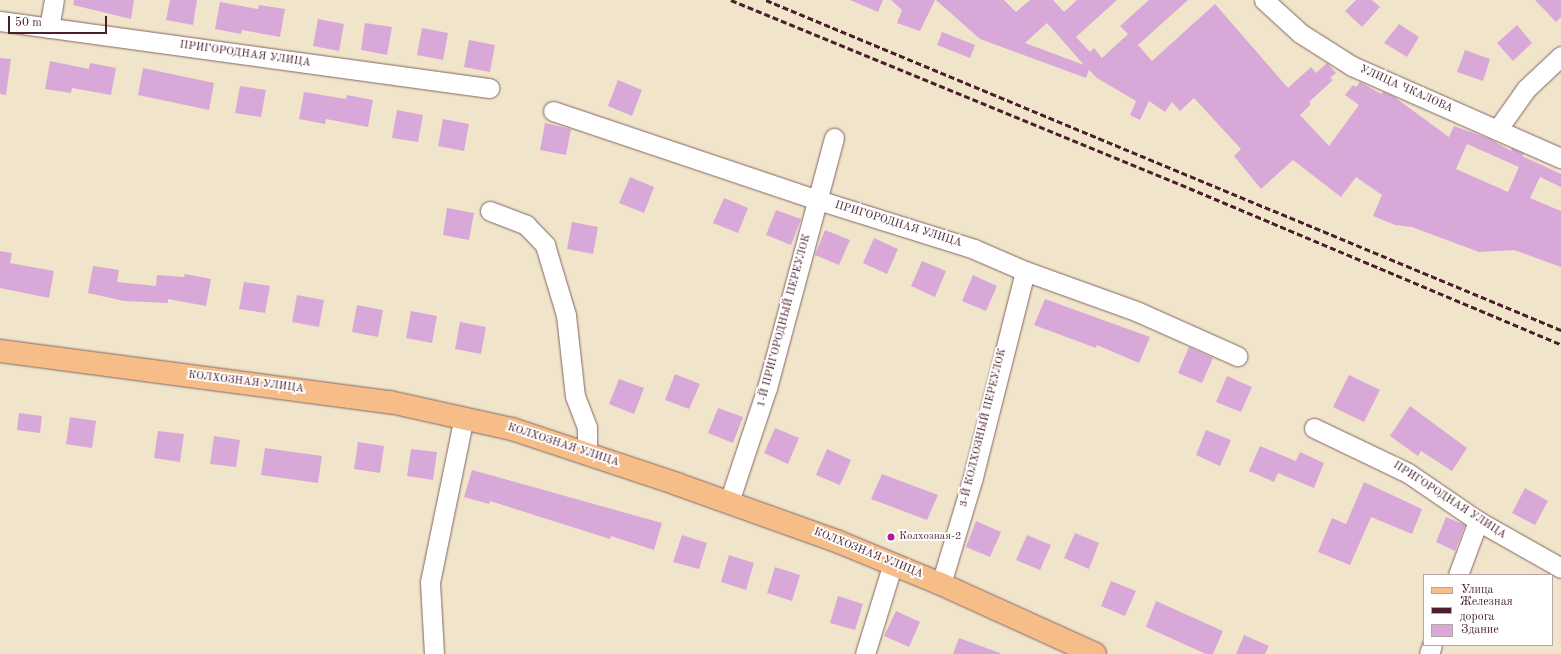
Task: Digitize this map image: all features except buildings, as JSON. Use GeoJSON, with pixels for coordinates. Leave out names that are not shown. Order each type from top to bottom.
{"type":"FeatureCollection","features":[{"type":"Feature","properties":{"kind":"main road","name":"КОЛХОЗНАЯ УЛИЦА"},"geometry":{"type":"LineString","coordinates":[[0,351],[390,402],[464,417],[587,454],[729,502],[893,563],[1095,654]]}},
{"type":"Feature","properties":{"kind":"street"},"geometry":{"type":"LineString","coordinates":[[49,28],[54,0]]}},
{"type":"Feature","properties":{"kind":"street","name":"УЛИЦА ЧКАЛОВА"},"geometry":{"type":"LineString","coordinates":[[1264,0],[1300,33],[1338,59],[1561,158]]}},
{"type":"Feature","properties":{"kind":"street","name":"ПРИГОРОДНАЯ УЛИЦА"},"geometry":{"type":"LineString","coordinates":[[0,22],[490,88]]}},
{"type":"Feature","properties":{"kind":"street"},"geometry":{"type":"LineString","coordinates":[[1498,130],[1526,89],[1561,56]]}},
{"type":"Feature","properties":{"kind":"street","name":"ПРИГОРОДНАЯ УЛИЦА"},"geometry":{"type":"LineString","coordinates":[[553,111],[818,200],[974,249],[1025,271],[1129,308],[1237,356]]}},
{"type":"Feature","properties":{"kind":"street","name":"1-Й ПРИГОРОДНЫЙ ПЕРЕУЛОК"},"geometry":{"type":"LineString","coordinates":[[729,502],[765,395],[834,138]]}},
{"type":"Feature","properties":{"kind":"street"},"geometry":{"type":"LineString","coordinates":[[490,211],[526,225],[544,245],[565,310],[575,396],[587,428],[587,454]]}},
{"type":"Feature","properties":{"kind":"street","name":"3-Й КОЛХОЗНЫЙ ПЕРЕУЛОК"},"geometry":{"type":"LineString","coordinates":[[941,584],[973,477],[1025,271]]}},
{"type":"Feature","properties":{"kind":"street"},"geometry":{"type":"LineString","coordinates":[[434,654],[430,582],[464,417]]}},
{"type":"Feature","properties":{"kind":"street","name":"ПРИГОРОДНАЯ УЛИЦА"},"geometry":{"type":"LineString","coordinates":[[1314,428],[1408,473],[1478,521],[1561,568]]}},
{"type":"Feature","properties":{"kind":"street"},"geometry":{"type":"LineString","coordinates":[[1458,574],[1478,521]]}},
{"type":"Feature","properties":{"kind":"street"},"geometry":{"type":"LineString","coordinates":[[865,654],[893,563]]}},
{"type":"Feature","properties":{"kind":"railway"},"geometry":{"type":"LineString","coordinates":[[731,0],[1189,188],[1561,344]]}},
{"type":"Feature","properties":{"kind":"railway"},"geometry":{"type":"LineString","coordinates":[[766,0],[1561,330]]}},
{"type":"Feature","properties":{"kind":"place","name":"Колхозная-2"},"geometry":{"type":"Point","coordinates":[891,537]}}]}
